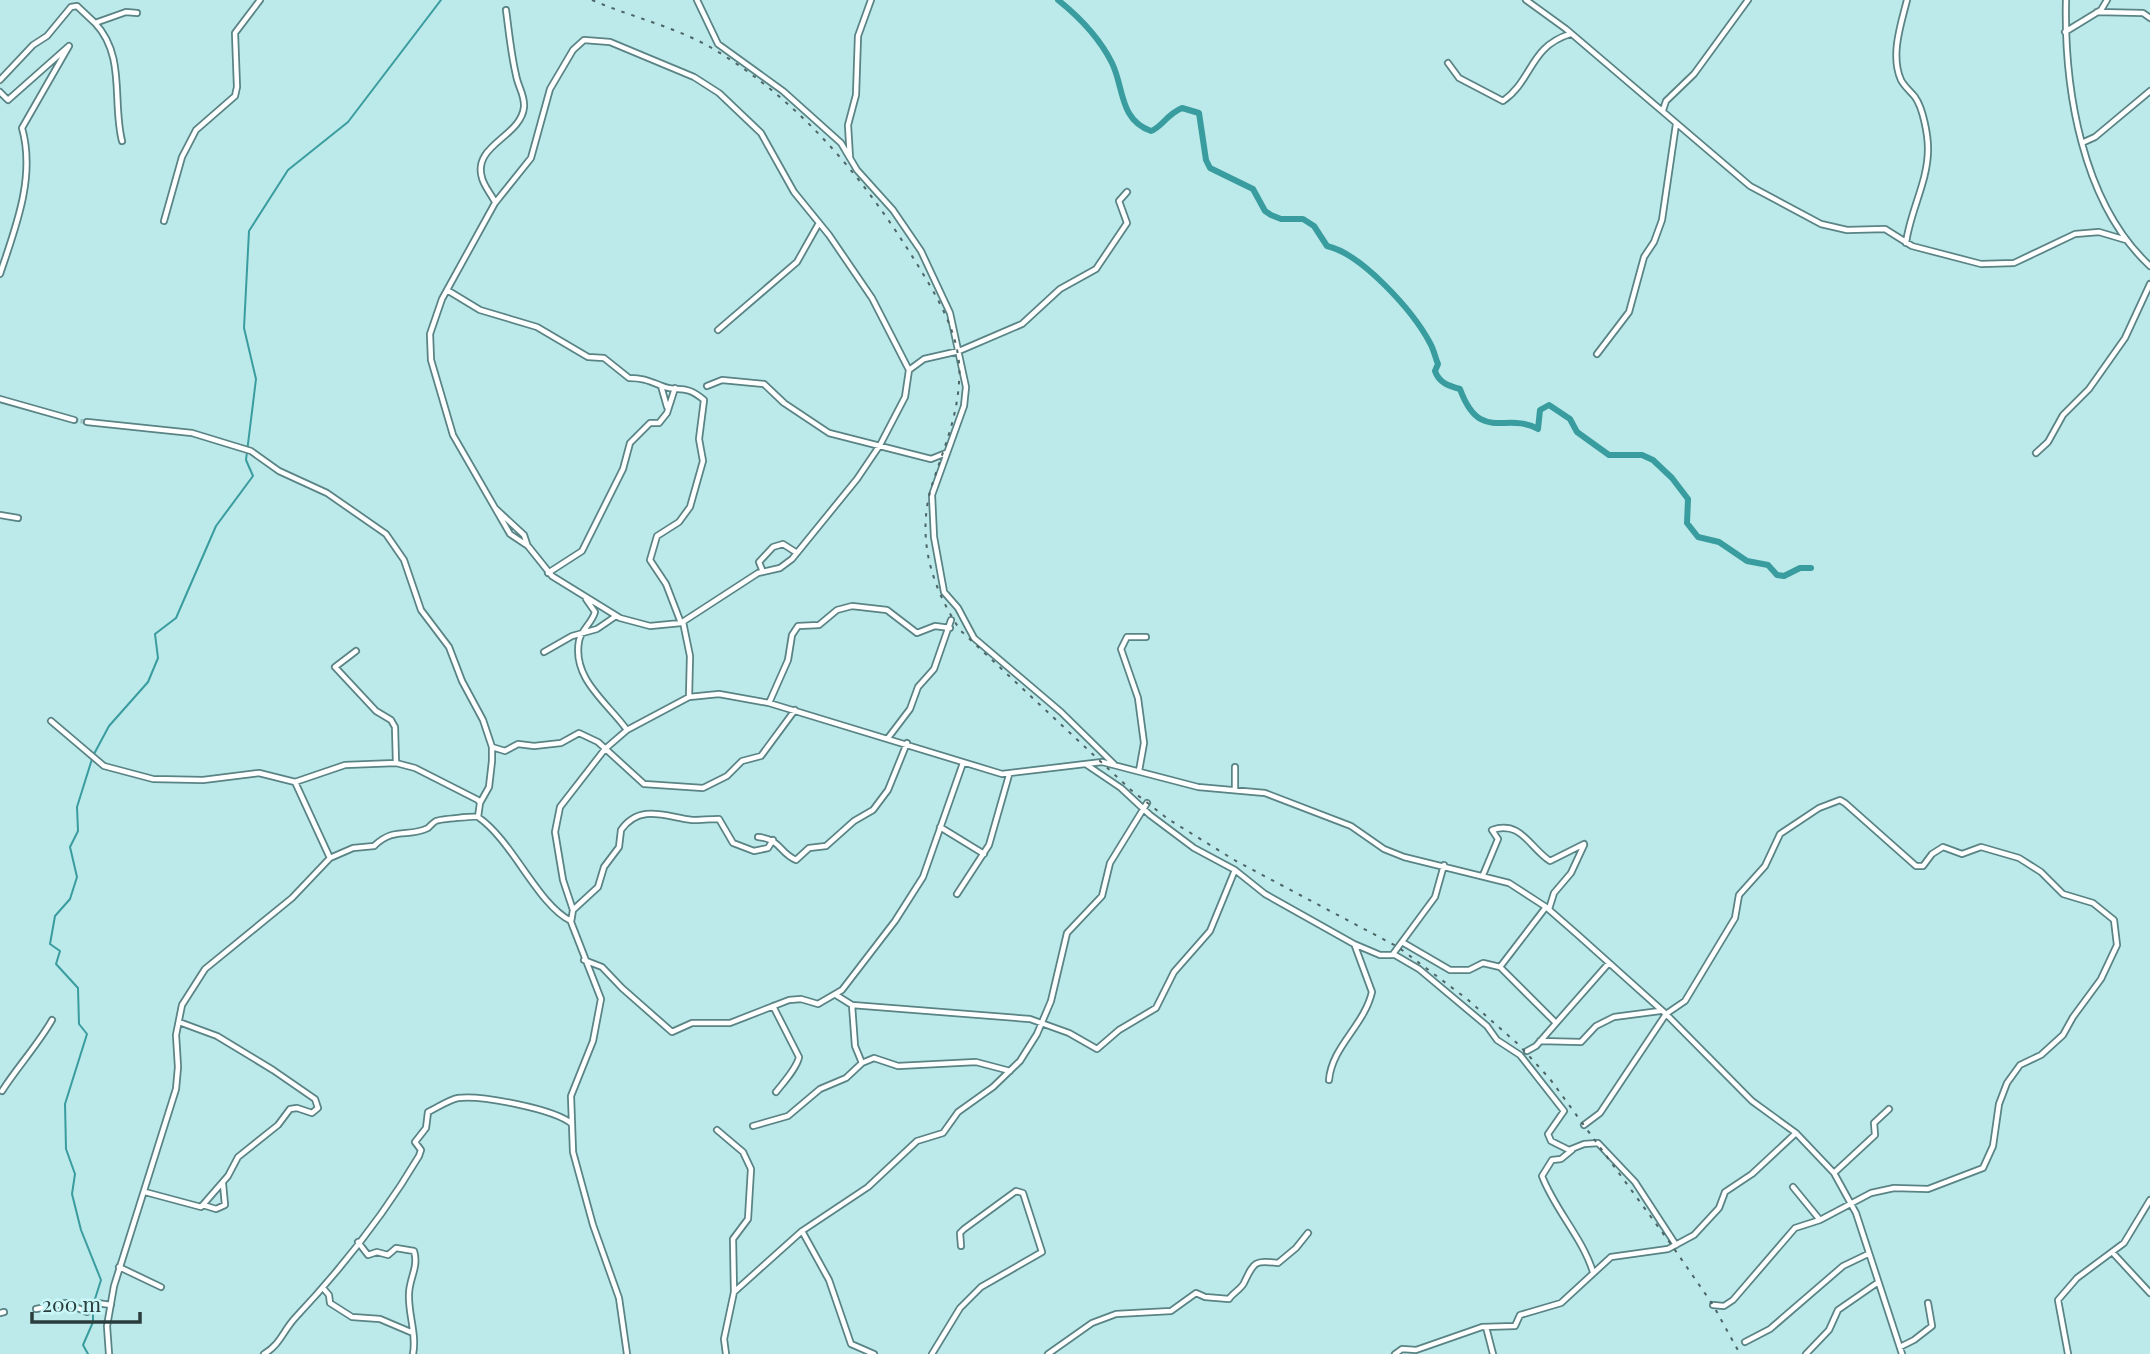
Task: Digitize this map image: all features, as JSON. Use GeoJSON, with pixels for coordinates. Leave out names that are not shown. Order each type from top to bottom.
{"type":"FeatureCollection","features":[{"type":"Feature","properties":{"kind":"street"},"geometry":{"type":"LineString","coordinates":[[164,222],[182,157],[196,130],[234,96],[237,87],[235,33],[260,0]]}},
{"type":"Feature","properties":{"kind":"street"},"geometry":{"type":"LineString","coordinates":[[697,0],[718,44],[783,91],[841,143],[850,159],[893,210],[921,251],[950,313],[966,387],[964,406],[932,495],[935,541],[944,592],[958,608],[974,638],[1061,712],[1115,765]]}},
{"type":"Feature","properties":{"kind":"street"},"geometry":{"type":"LineString","coordinates":[[850,159],[848,125],[856,95],[858,36],[871,0]]}},
{"type":"Feature","properties":{"kind":"street"},"geometry":{"type":"LineString","coordinates":[[1526,0],[1571,33],[1750,186],[1810,219],[1840,229],[1885,229],[1906,243],[1956,258],[1990,264],[2021,260],[2075,234],[2099,232],[2126,240]]}},
{"type":"Feature","properties":{"kind":"street"},"geometry":{"type":"LineString","coordinates":[[1655,105],[1666,101],[1694,75],[1748,0]]}},
{"type":"Feature","properties":{"kind":"street"},"geometry":{"type":"LineString","coordinates":[[1906,243],[1909,218],[1922,189],[1928,149],[1917,100],[1901,79],[1897,65],[1897,43],[1907,0]]}},
{"type":"Feature","properties":{"kind":"street"},"geometry":{"type":"LineString","coordinates":[[2066,0],[2065,32],[2069,75],[2094,182],[2126,240],[2150,266]]}},
{"type":"Feature","properties":{"kind":"street"},"geometry":{"type":"LineString","coordinates":[[2065,32],[2097,12],[2107,0]]}},
{"type":"Feature","properties":{"kind":"street"},"geometry":{"type":"LineString","coordinates":[[0,80],[33,45],[47,36],[68,9],[77,6],[95,23],[108,41],[118,74],[117,120],[121,141]]}},
{"type":"Feature","properties":{"kind":"street"},"geometry":{"type":"LineString","coordinates":[[495,203],[481,174],[485,155],[494,144],[511,134],[524,108],[524,97],[515,75],[506,10]]}},
{"type":"Feature","properties":{"kind":"street"},"geometry":{"type":"LineString","coordinates":[[2097,12],[2143,13],[2150,18]]}},
{"type":"Feature","properties":{"kind":"street"},"geometry":{"type":"LineString","coordinates":[[95,23],[123,13],[138,13]]}},
{"type":"Feature","properties":{"kind":"street"},"geometry":{"type":"LineString","coordinates":[[1448,63],[1459,78],[1503,101],[1527,73],[1545,45],[1571,33]]}},
{"type":"Feature","properties":{"kind":"street"},"geometry":{"type":"LineString","coordinates":[[586,39],[616,44],[694,77],[719,93],[761,133],[794,192],[819,223],[872,298],[909,370],[905,397],[880,445],[857,479],[797,553],[780,568],[758,573],[682,623],[650,626],[616,616],[548,573],[528,546],[510,534],[453,435],[435,379],[430,334],[447,290],[495,203],[531,158],[550,89],[573,51],[586,39]]}},
{"type":"Feature","properties":{"kind":"street"},"geometry":{"type":"LineString","coordinates":[[0,92],[8,100],[69,46],[22,128],[26,151],[22,202],[0,274]]}},
{"type":"Feature","properties":{"kind":"street"},"geometry":{"type":"LineString","coordinates":[[2084,142],[2095,137],[2150,91]]}},
{"type":"Feature","properties":{"kind":"street"},"geometry":{"type":"LineString","coordinates":[[1662,111],[1666,101]]}},
{"type":"Feature","properties":{"kind":"street"},"geometry":{"type":"LineString","coordinates":[[1597,354],[1629,312],[1644,257],[1658,231],[1667,202],[1676,123]]}},
{"type":"Feature","properties":{"kind":"street"},"geometry":{"type":"LineString","coordinates":[[909,370],[924,359],[959,351],[1022,324],[1060,289],[1096,269],[1127,223],[1119,201],[1127,192]]}},
{"type":"Feature","properties":{"kind":"street"},"geometry":{"type":"LineString","coordinates":[[718,330],[797,262],[819,223]]}},
{"type":"Feature","properties":{"kind":"street"},"geometry":{"type":"LineString","coordinates":[[2036,453],[2048,442],[2063,415],[2089,389],[2124,338],[2150,284]]}},
{"type":"Feature","properties":{"kind":"street"},"geometry":{"type":"LineString","coordinates":[[447,290],[480,310],[537,327],[587,357],[604,358],[617,365],[629,378],[645,378],[661,386],[685,388],[704,400],[699,439],[703,461],[687,514],[657,536],[650,559],[666,584],[682,623],[690,656],[689,697]]}},
{"type":"Feature","properties":{"kind":"street"},"geometry":{"type":"LineString","coordinates":[[707,386],[722,380],[764,384],[784,403],[829,433],[932,460],[946,453]]}},
{"type":"Feature","properties":{"kind":"street"},"geometry":{"type":"LineString","coordinates":[[661,386],[668,408]]}},
{"type":"Feature","properties":{"kind":"street"},"geometry":{"type":"LineString","coordinates":[[548,573],[580,554],[623,468],[630,443],[650,424],[662,421],[676,388]]}},
{"type":"Feature","properties":{"kind":"street"},"geometry":{"type":"LineString","coordinates":[[0,399],[74,420]]}},
{"type":"Feature","properties":{"kind":"street"},"geometry":{"type":"LineString","coordinates":[[87,422],[194,433],[251,451],[279,471],[327,493],[390,538],[404,560],[421,610],[449,648],[492,747],[489,787],[480,803],[478,817]]}},
{"type":"Feature","properties":{"kind":"street"},"geometry":{"type":"LineString","coordinates":[[0,515],[18,517]]}},
{"type":"Feature","properties":{"kind":"street"},"geometry":{"type":"LineString","coordinates":[[763,572],[759,562],[773,547],[783,544],[797,553]]}},
{"type":"Feature","properties":{"kind":"street"},"geometry":{"type":"LineString","coordinates":[[585,597],[595,612],[581,636],[578,664],[594,693],[628,730]]}},
{"type":"Feature","properties":{"kind":"street"},"geometry":{"type":"LineString","coordinates":[[769,703],[788,660],[792,635],[798,626],[819,625],[837,610],[852,606],[887,610],[917,633],[935,626],[950,628]]}},
{"type":"Feature","properties":{"kind":"street"},"geometry":{"type":"LineString","coordinates":[[544,652],[572,636],[581,636],[616,616]]}},
{"type":"Feature","properties":{"kind":"street"},"geometry":{"type":"LineString","coordinates":[[888,738],[910,709],[918,687],[934,669],[951,620]]}},
{"type":"Feature","properties":{"kind":"street"},"geometry":{"type":"LineString","coordinates":[[1139,771],[1144,743],[1138,698],[1121,649],[1127,637],[1146,637]]}},
{"type":"Feature","properties":{"kind":"street"},"geometry":{"type":"LineString","coordinates":[[356,651],[339,661],[335,667],[376,711],[391,720],[396,763]]}},
{"type":"Feature","properties":{"kind":"street"},"geometry":{"type":"LineString","coordinates":[[627,1354],[619,1298],[574,1158],[572,1091],[593,1041],[601,1005],[600,993],[583,960],[571,921],[573,910],[563,880],[554,824],[560,807],[605,749],[628,730],[689,697],[719,694],[795,710],[1009,775],[1102,762],[1198,788],[1265,793],[1350,826],[1384,849],[1404,857],[1444,864],[1509,883],[1547,908],[1664,1013],[1752,1101],[1796,1133],[1834,1173],[1850,1201],[1901,1352],[1932,1325],[1928,1303]]}},
{"type":"Feature","properties":{"kind":"street"},"geometry":{"type":"LineString","coordinates":[[492,747],[505,751],[518,744],[541,746],[561,743],[578,733],[596,740],[644,784],[705,788],[727,776],[742,761],[755,759],[766,752],[795,710]]}},
{"type":"Feature","properties":{"kind":"street"},"geometry":{"type":"LineString","coordinates":[[51,721],[97,762],[143,777],[203,780],[259,773],[295,782],[345,765],[396,763],[415,768],[480,803]]}},
{"type":"Feature","properties":{"kind":"street"},"geometry":{"type":"LineString","coordinates":[[758,837],[773,840],[796,860],[809,848],[822,848],[830,843],[878,804],[888,790],[907,743]]}},
{"type":"Feature","properties":{"kind":"street"},"geometry":{"type":"LineString","coordinates":[[583,960],[602,967],[646,1007],[667,1031],[676,1031],[692,1023],[730,1023],[794,999],[818,1004],[836,995],[895,921],[923,877],[963,762]]}},
{"type":"Feature","properties":{"kind":"street"},"geometry":{"type":"LineString","coordinates":[[1087,765],[1121,788],[1194,848],[1235,870],[1265,894],[1354,944],[1380,955],[1393,954],[1419,969],[1487,1026],[1497,1040],[1521,1055],[1564,1111],[1550,1128],[1548,1134],[1551,1142],[1573,1150]]}},
{"type":"Feature","properties":{"kind":"street"},"geometry":{"type":"LineString","coordinates":[[1235,767],[1235,790]]}},
{"type":"Feature","properties":{"kind":"street"},"geometry":{"type":"LineString","coordinates":[[957,894],[984,854],[1009,775]]}},
{"type":"Feature","properties":{"kind":"street"},"geometry":{"type":"LineString","coordinates":[[295,782],[330,858]]}},
{"type":"Feature","properties":{"kind":"street"},"geometry":{"type":"LineString","coordinates":[[1540,1041],[1581,1042],[1596,1026],[1614,1017],[1664,1013],[1685,1001],[1735,918],[1739,895],[1765,866],[1780,834],[1835,801],[1845,803],[1916,866],[1923,866],[1941,848],[1962,854],[1983,848],[2030,864],[2063,894],[2088,900],[2110,914],[2114,920],[2117,945],[2101,979],[2063,1035],[2041,1055],[2020,1065],[2007,1083],[1999,1104],[1993,1146],[1983,1168],[1928,1189],[1884,1189],[1850,1201],[1820,1220],[1795,1228],[1733,1300],[1724,1306],[1713,1306]]}},
{"type":"Feature","properties":{"kind":"street"},"geometry":{"type":"LineString","coordinates":[[734,1293],[802,1231],[868,1187],[917,1141],[943,1133],[958,1112],[1011,1071],[1026,1052],[1051,1001],[1063,941],[1071,927],[1102,897],[1110,863],[1147,803]]}},
{"type":"Feature","properties":{"kind":"street"},"geometry":{"type":"LineString","coordinates":[[573,910],[598,887],[604,867],[619,847],[622,827],[639,815],[653,812],[693,820],[719,819],[733,843],[754,851],[768,848],[773,840]]}},
{"type":"Feature","properties":{"kind":"street"},"geometry":{"type":"LineString","coordinates":[[109,1354],[106,1334],[119,1267],[176,1089],[176,1035],[186,995],[205,969],[253,933],[330,858],[353,848],[374,846],[385,836],[427,828],[437,820],[478,817]]}},
{"type":"Feature","properties":{"kind":"street"},"geometry":{"type":"LineString","coordinates":[[478,817],[521,864],[553,911],[571,921]]}},
{"type":"Feature","properties":{"kind":"street"},"geometry":{"type":"LineString","coordinates":[[1482,875],[1498,839],[1492,830],[1503,826],[1513,827],[1550,861],[1584,844],[1571,873],[1500,967]]}},
{"type":"Feature","properties":{"kind":"street"},"geometry":{"type":"LineString","coordinates":[[940,827],[984,854]]}},
{"type":"Feature","properties":{"kind":"street"},"geometry":{"type":"LineString","coordinates":[[1393,954],[1435,897],[1444,864]]}},
{"type":"Feature","properties":{"kind":"street"},"geometry":{"type":"LineString","coordinates":[[836,995],[852,1005],[897,1007],[946,1015],[1017,1017],[1071,1034],[1095,1050],[1125,1026],[1152,1012],[1174,972],[1210,931],[1235,870]]}},
{"type":"Feature","properties":{"kind":"street"},"geometry":{"type":"LineString","coordinates":[[1402,942],[1450,970],[1469,970],[1483,963],[1500,967],[1556,1023]]}},
{"type":"Feature","properties":{"kind":"street"},"geometry":{"type":"LineString","coordinates":[[1329,1080],[1331,1062],[1354,1032],[1373,992],[1354,944]]}},
{"type":"Feature","properties":{"kind":"street"},"geometry":{"type":"LineString","coordinates":[[1527,1051],[1540,1041],[1608,964]]}},
{"type":"Feature","properties":{"kind":"street"},"geometry":{"type":"LineString","coordinates":[[852,1005],[855,1046],[862,1063]]}},
{"type":"Feature","properties":{"kind":"street"},"geometry":{"type":"LineString","coordinates":[[773,1006],[799,1057],[796,1068],[786,1076],[776,1092]]}},
{"type":"Feature","properties":{"kind":"street"},"geometry":{"type":"LineString","coordinates":[[1584,1125],[1600,1113],[1664,1013]]}},
{"type":"Feature","properties":{"kind":"street"},"geometry":{"type":"LineString","coordinates":[[2,1091],[15,1070],[34,1050],[52,1020]]}},
{"type":"Feature","properties":{"kind":"street"},"geometry":{"type":"LineString","coordinates":[[145,1192],[177,1199],[196,1208],[203,1205],[223,1183],[238,1157],[278,1125],[290,1109],[312,1112],[318,1105],[315,1099],[225,1040],[179,1022]]}},
{"type":"Feature","properties":{"kind":"street"},"geometry":{"type":"LineString","coordinates":[[753,1126],[788,1116],[820,1089],[846,1078],[862,1063],[874,1058],[898,1066],[976,1062],[1011,1071]]}},
{"type":"Feature","properties":{"kind":"street"},"geometry":{"type":"LineString","coordinates":[[264,1354],[278,1344],[294,1319],[380,1218],[419,1156],[421,1150],[415,1142],[427,1126],[428,1112],[452,1100],[480,1097],[499,1103],[531,1106],[563,1117],[572,1124]]}},
{"type":"Feature","properties":{"kind":"street"},"geometry":{"type":"LineString","coordinates":[[1834,1173],[1875,1135],[1874,1123],[1889,1109]]}},
{"type":"Feature","properties":{"kind":"street"},"geometry":{"type":"LineString","coordinates":[[717,1130],[744,1152],[751,1165],[752,1191],[748,1219],[733,1239],[734,1293],[724,1339],[726,1354]]}},
{"type":"Feature","properties":{"kind":"street"},"geometry":{"type":"LineString","coordinates":[[1395,1354],[1402,1349],[1416,1350],[1486,1327],[1515,1326],[1520,1315],[1561,1303],[1611,1257],[1622,1258],[1676,1245],[1700,1230],[1719,1208],[1726,1192],[1752,1174],[1796,1133]]}},
{"type":"Feature","properties":{"kind":"street"},"geometry":{"type":"LineString","coordinates":[[1593,1273],[1588,1257],[1552,1200],[1542,1176],[1552,1160],[1561,1159],[1584,1144],[1598,1143],[1610,1153],[1635,1182],[1676,1245]]}},
{"type":"Feature","properties":{"kind":"street"},"geometry":{"type":"LineString","coordinates":[[203,1205],[216,1209],[226,1204],[223,1183]]}},
{"type":"Feature","properties":{"kind":"street"},"geometry":{"type":"LineString","coordinates":[[1793,1187],[1820,1220]]}},
{"type":"Feature","properties":{"kind":"street"},"geometry":{"type":"LineString","coordinates":[[932,1354],[960,1308],[981,1287],[1042,1252],[1023,1193],[1016,1191],[961,1231],[961,1246]]}},
{"type":"Feature","properties":{"kind":"street"},"geometry":{"type":"LineString","coordinates":[[2068,1354],[2058,1300],[2077,1278],[2124,1242],[2150,1200]]}},
{"type":"Feature","properties":{"kind":"street"},"geometry":{"type":"LineString","coordinates":[[802,1231],[829,1280],[851,1344],[874,1354]]}},
{"type":"Feature","properties":{"kind":"street"},"geometry":{"type":"LineString","coordinates":[[1048,1354],[1087,1325],[1116,1314],[1171,1311],[1196,1293],[1205,1297],[1228,1299],[1243,1284],[1252,1265],[1260,1262],[1278,1263],[1296,1248],[1307,1233]]}},
{"type":"Feature","properties":{"kind":"street"},"geometry":{"type":"LineString","coordinates":[[358,1242],[368,1255],[377,1252],[388,1255],[396,1248],[414,1251],[416,1264],[409,1292],[413,1354]]}},
{"type":"Feature","properties":{"kind":"street"},"geometry":{"type":"LineString","coordinates":[[2113,1253],[2150,1293]]}},
{"type":"Feature","properties":{"kind":"street"},"geometry":{"type":"LineString","coordinates":[[1745,1342],[1770,1329],[1843,1265],[1868,1254]]}},
{"type":"Feature","properties":{"kind":"street"},"geometry":{"type":"LineString","coordinates":[[119,1267],[161,1287]]}},
{"type":"Feature","properties":{"kind":"street"},"geometry":{"type":"LineString","coordinates":[[1806,1354],[1827,1334],[1838,1310],[1877,1283]]}},
{"type":"Feature","properties":{"kind":"street"},"geometry":{"type":"LineString","coordinates":[[323,1288],[329,1295],[330,1303],[336,1304],[347,1315],[380,1319],[413,1333]]}},
{"type":"Feature","properties":{"kind":"street"},"geometry":{"type":"LineString","coordinates":[[36,1309],[66,1303],[87,1312],[97,1303],[111,1305]]}},
{"type":"Feature","properties":{"kind":"street"},"geometry":{"type":"LineString","coordinates":[[1486,1327],[1493,1354]]}},
{"type":"Feature","properties":{"kind":"waterway"},"geometry":{"type":"LineString","coordinates":[[94,754],[109,726],[148,682],[158,658],[155,634],[176,618],[216,526],[253,476],[246,460],[256,379],[244,328],[249,231],[288,170],[348,122],[441,0]]}},
{"type":"Feature","properties":{"kind":"waterway"},"geometry":{"type":"LineString","coordinates":[[1058,0],[1088,28],[1107,54],[1133,119],[1151,131],[1182,108],[1199,113],[1206,160],[1210,168],[1253,189],[1265,211],[1271,215],[1281,219],[1303,219],[1314,226],[1327,246],[1341,251],[1370,272],[1412,315],[1430,343],[1438,364],[1435,371],[1439,378],[1460,389],[1476,416],[1494,423],[1526,424],[1538,429],[1540,410],[1549,405],[1570,419],[1577,432],[1609,455],[1642,455],[1653,460],[1672,478],[1688,499],[1687,523],[1698,537],[1719,542],[1747,561],[1768,565],[1777,575],[1784,576],[1800,568],[1811,568]]}},
{"type":"Feature","properties":{"kind":"waterway"},"geometry":{"type":"LineString","coordinates":[[92,759],[77,807],[78,831],[70,847],[77,877],[70,899],[55,916],[50,944],[60,951],[56,964],[78,988],[79,1024],[87,1034],[65,1104],[66,1149],[75,1174],[72,1194],[81,1230],[101,1280],[95,1299]]}},
{"type":"Feature","properties":{"kind":"waterway"},"geometry":{"type":"LineString","coordinates":[[88,1354],[83,1345],[93,1322],[93,1310]]}},
{"type":"Feature","properties":{"kind":"tunnel"},"geometry":{"type":"LineString","coordinates":[[74,420],[87,422]]}},
{"type":"Feature","properties":{"kind":"railway"},"geometry":{"type":"LineString","coordinates":[[592,0],[667,27],[710,47],[773,91],[801,116],[852,172],[897,232],[925,278],[948,320],[959,366],[955,409],[927,504],[926,542],[934,578],[960,630],[1131,790],[1168,819],[1236,861],[1398,947],[1467,999],[1519,1045],[1550,1079],[1673,1247],[1713,1305],[1740,1354]]}}]}
